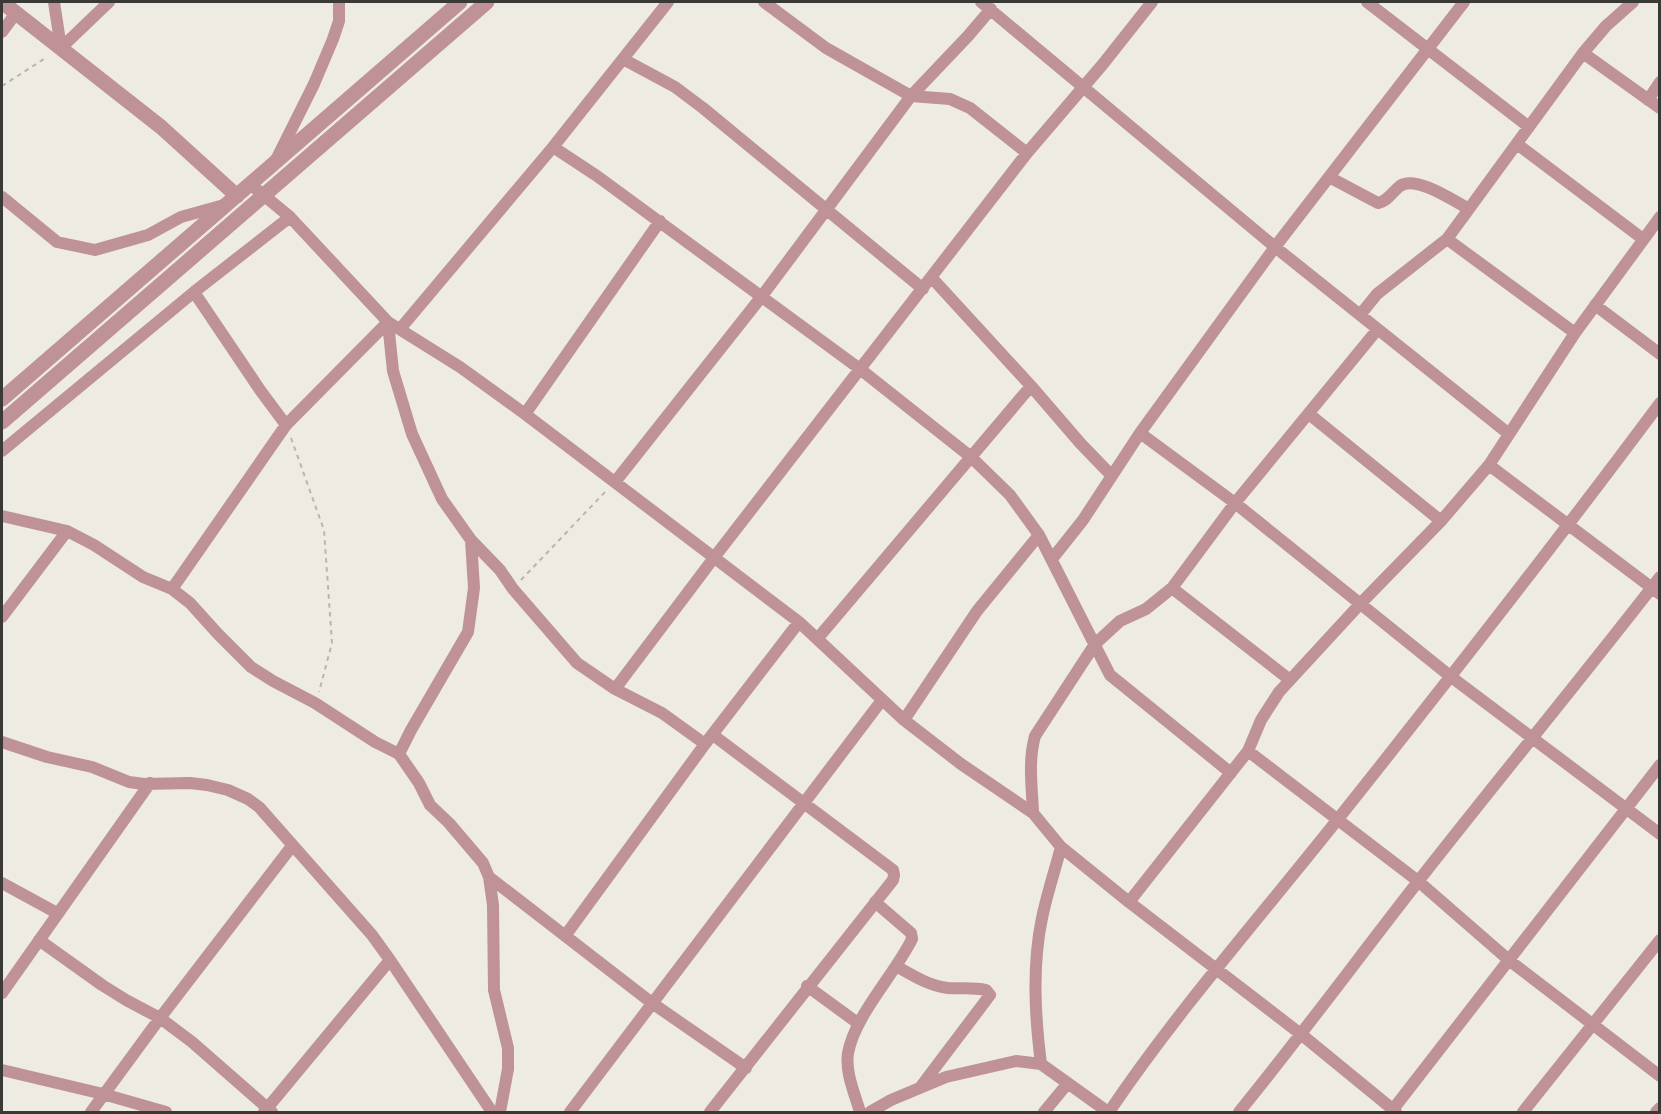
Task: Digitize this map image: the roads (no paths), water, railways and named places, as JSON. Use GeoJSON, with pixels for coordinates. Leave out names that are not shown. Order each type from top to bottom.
{"type":"FeatureCollection","features":[{"type":"Feature","properties":{"kind":"street"},"geometry":{"type":"LineString","coordinates":[[2,2],[161,127],[233,200]]}},
{"type":"Feature","properties":{"kind":"street"},"geometry":{"type":"LineString","coordinates":[[54,2],[61,48]]}},
{"type":"Feature","properties":{"kind":"street"},"geometry":{"type":"LineString","coordinates":[[61,48],[109,2]]}},
{"type":"Feature","properties":{"kind":"street"},"geometry":{"type":"LineString","coordinates":[[275,161],[314,84],[333,39],[339,21],[339,2]]}},
{"type":"Feature","properties":{"kind":"street"},"geometry":{"type":"LineString","coordinates":[[2,399],[460,2]]}},
{"type":"Feature","properties":{"kind":"street"},"geometry":{"type":"LineString","coordinates":[[2,422],[487,2]]}},
{"type":"Feature","properties":{"kind":"street"},"geometry":{"type":"LineString","coordinates":[[399,329],[553,147],[668,2]]}},
{"type":"Feature","properties":{"kind":"street"},"geometry":{"type":"LineString","coordinates":[[764,2],[826,48],[910,96],[950,99],[970,108],[1026,153]]}},
{"type":"Feature","properties":{"kind":"street"},"geometry":{"type":"LineString","coordinates":[[615,689],[1026,153],[1152,2]]}},
{"type":"Feature","properties":{"kind":"street"},"geometry":{"type":"LineString","coordinates":[[1367,2],[1530,127]]}},
{"type":"Feature","properties":{"kind":"street"},"geometry":{"type":"LineString","coordinates":[[1052,560],[1083,520],[1140,433],[1275,247],[1464,2]]}},
{"type":"Feature","properties":{"kind":"street"},"geometry":{"type":"LineString","coordinates":[[1360,315],[1377,294],[1447,239],[1584,53],[1606,26],[1633,2]]}},
{"type":"Feature","properties":{"kind":"street"},"geometry":{"type":"LineString","coordinates":[[615,482],[762,296],[910,96],[968,36],[986,5],[1082,88],[1275,247],[1509,434]]}},
{"type":"Feature","properties":{"kind":"street"},"geometry":{"type":"LineString","coordinates":[[2,32],[16,13]]}},
{"type":"Feature","properties":{"kind":"street"},"geometry":{"type":"LineString","coordinates":[[1584,53],[1659,108]]}},
{"type":"Feature","properties":{"kind":"street"},"geometry":{"type":"LineString","coordinates":[[623,59],[675,87],[703,108],[923,289]]}},
{"type":"Feature","properties":{"kind":"street"},"geometry":{"type":"LineString","coordinates":[[1648,100],[1659,82]]}},
{"type":"Feature","properties":{"kind":"street"},"geometry":{"type":"LineString","coordinates":[[1517,144],[1643,239]]}},
{"type":"Feature","properties":{"kind":"street"},"geometry":{"type":"LineString","coordinates":[[553,147],[597,176],[762,296],[860,369],[971,457],[1010,495],[1039,535],[1095,644],[1104,667],[1117,682],[1231,773]]}},
{"type":"Feature","properties":{"kind":"street"},"geometry":{"type":"LineString","coordinates":[[1329,177],[1378,203],[1386,200],[1406,183],[1426,187],[1469,209]]}},
{"type":"Feature","properties":{"kind":"street"},"geometry":{"type":"LineString","coordinates":[[250,184],[290,217],[388,322],[460,368],[525,414],[713,559],[799,622],[904,720],[961,764],[1033,813],[1061,846],[1129,902],[1302,1035],[1393,1112],[1659,765]]}},
{"type":"Feature","properties":{"kind":"street"},"geometry":{"type":"LineString","coordinates":[[2,197],[57,242],[95,250],[148,235],[181,217],[233,200]]}},
{"type":"Feature","properties":{"kind":"street"},"geometry":{"type":"LineString","coordinates":[[2,451],[194,292],[290,217]]}},
{"type":"Feature","properties":{"kind":"street"},"geometry":{"type":"LineString","coordinates":[[1129,902],[1248,751],[1261,720],[1279,692],[1361,603],[1441,522],[1489,465],[1575,333],[1659,217]]}},
{"type":"Feature","properties":{"kind":"street"},"geometry":{"type":"LineString","coordinates":[[525,414],[660,221]]}},
{"type":"Feature","properties":{"kind":"street"},"geometry":{"type":"LineString","coordinates":[[1447,239],[1575,333]]}},
{"type":"Feature","properties":{"kind":"street"},"geometry":{"type":"LineString","coordinates":[[932,278],[1112,476]]}},
{"type":"Feature","properties":{"kind":"street"},"geometry":{"type":"LineString","coordinates":[[194,292],[286,425]]}},
{"type":"Feature","properties":{"kind":"street"},"geometry":{"type":"LineString","coordinates":[[1595,305],[1659,354]]}},
{"type":"Feature","properties":{"kind":"street"},"geometry":{"type":"LineString","coordinates":[[172,589],[286,425],[388,322]]}},
{"type":"Feature","properties":{"kind":"street"},"geometry":{"type":"LineString","coordinates":[[388,322],[393,371],[412,434],[442,499],[471,540],[500,570],[513,589],[577,663],[615,689],[709,740],[805,804],[892,870],[893,879],[807,986],[710,1113]]}},
{"type":"Feature","properties":{"kind":"street"},"geometry":{"type":"LineString","coordinates":[[1033,813],[1031,750],[1035,736],[1095,644],[1120,621],[1146,609],[1172,588],[1235,503],[1377,330]]}},
{"type":"Feature","properties":{"kind":"street"},"geometry":{"type":"LineString","coordinates":[[818,638],[1031,386]]}},
{"type":"Feature","properties":{"kind":"street"},"geometry":{"type":"LineString","coordinates":[[870,1113],[891,1100],[946,1077],[1016,1061],[1041,1064],[1109,1113],[1217,968],[1337,820],[1569,525],[1659,403]]}},
{"type":"Feature","properties":{"kind":"street"},"geometry":{"type":"LineString","coordinates":[[1309,414],[1441,522]]}},
{"type":"Feature","properties":{"kind":"street"},"geometry":{"type":"LineString","coordinates":[[1140,433],[1235,503],[1450,676],[1659,834]]}},
{"type":"Feature","properties":{"kind":"street"},"geometry":{"type":"LineString","coordinates":[[1239,1113],[1302,1035],[1418,881],[1531,737],[1657,586],[1569,525],[1489,465]]}},
{"type":"Feature","properties":{"kind":"street"},"geometry":{"type":"LineString","coordinates":[[2,516],[67,531],[94,545],[143,577],[172,589],[190,603],[251,667],[315,703],[375,742],[399,754],[419,783],[430,805],[449,823],[483,863],[489,877],[493,905],[496,1006],[504,1026],[508,1048],[508,1069],[500,1113]]}},
{"type":"Feature","properties":{"kind":"street"},"geometry":{"type":"LineString","coordinates":[[2,617],[67,531]]}},
{"type":"Feature","properties":{"kind":"street"},"geometry":{"type":"LineString","coordinates":[[904,720],[977,611],[1039,535]]}},
{"type":"Feature","properties":{"kind":"street"},"geometry":{"type":"LineString","coordinates":[[399,754],[468,632],[474,588],[471,540]]}},
{"type":"Feature","properties":{"kind":"street"},"geometry":{"type":"LineString","coordinates":[[1172,588],[1290,680]]}},
{"type":"Feature","properties":{"kind":"street"},"geometry":{"type":"LineString","coordinates":[[565,936],[799,622]]}},
{"type":"Feature","properties":{"kind":"street"},"geometry":{"type":"LineString","coordinates":[[570,1113],[882,700]]}},
{"type":"Feature","properties":{"kind":"street"},"geometry":{"type":"LineString","coordinates":[[2,742],[47,757],[92,766],[129,782],[190,783],[228,790],[259,807],[372,935],[492,1113]]}},
{"type":"Feature","properties":{"kind":"street"},"geometry":{"type":"LineString","coordinates":[[1248,751],[1418,881],[1510,961],[1659,1076]]}},
{"type":"Feature","properties":{"kind":"street"},"geometry":{"type":"LineString","coordinates":[[2,993],[150,783]]}},
{"type":"Feature","properties":{"kind":"street"},"geometry":{"type":"LineString","coordinates":[[91,1113],[160,1017],[292,846]]}},
{"type":"Feature","properties":{"kind":"street"},"geometry":{"type":"LineString","coordinates":[[1041,1064],[1035,1023],[1038,942],[1042,916],[1061,846]]}},
{"type":"Feature","properties":{"kind":"street"},"geometry":{"type":"LineString","coordinates":[[489,877],[652,1003],[746,1068]]}},
{"type":"Feature","properties":{"kind":"street"},"geometry":{"type":"LineString","coordinates":[[2,883],[57,913]]}},
{"type":"Feature","properties":{"kind":"street"},"geometry":{"type":"LineString","coordinates":[[860,1113],[848,1067],[848,1053],[859,1024],[912,939],[911,933],[875,902]]}},
{"type":"Feature","properties":{"kind":"street"},"geometry":{"type":"LineString","coordinates":[[39,940],[102,985],[160,1017],[192,1042],[268,1111],[390,960]]}},
{"type":"Feature","properties":{"kind":"street"},"geometry":{"type":"LineString","coordinates":[[1523,1113],[1659,940]]}},
{"type":"Feature","properties":{"kind":"street"},"geometry":{"type":"LineString","coordinates":[[896,966],[935,986],[986,990],[990,996],[921,1087]]}},
{"type":"Feature","properties":{"kind":"street"},"geometry":{"type":"LineString","coordinates":[[807,986],[859,1024]]}},
{"type":"Feature","properties":{"kind":"street"},"geometry":{"type":"LineString","coordinates":[[2,1070],[103,1094],[166,1113]]}},
{"type":"Feature","properties":{"kind":"street"},"geometry":{"type":"LineString","coordinates":[[1044,1113],[1068,1083]]}},
{"type":"Feature","properties":{"kind":"street"},"geometry":{"type":"LineString","coordinates":[[1656,1113],[1659,1108]]}}]}
